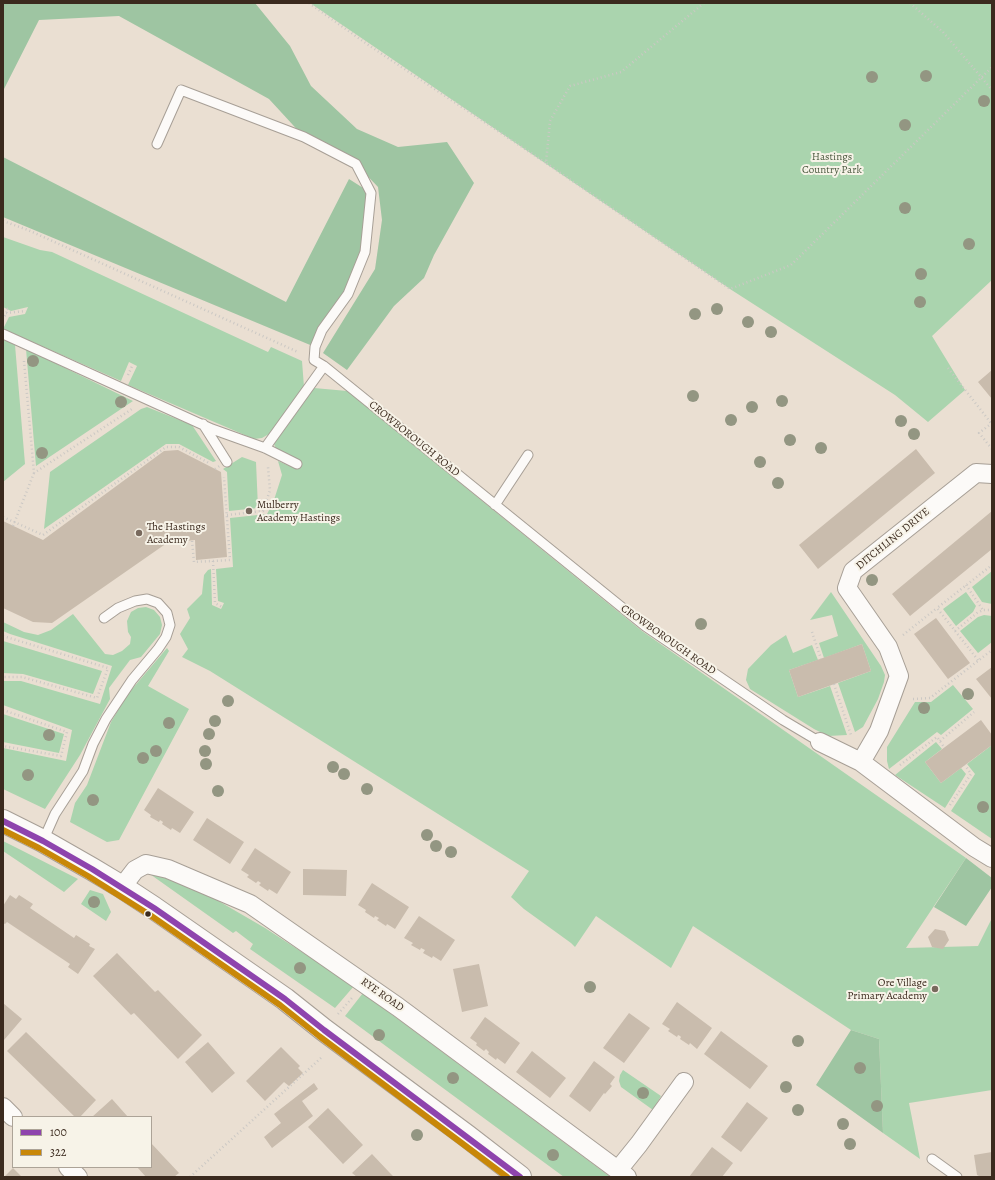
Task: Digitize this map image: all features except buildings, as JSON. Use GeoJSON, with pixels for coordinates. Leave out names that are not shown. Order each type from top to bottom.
{"type":"FeatureCollection","features":[{"type":"Feature","properties":{"kind":"highway"},"geometry":{"type":"LineString","coordinates":[[3,820],[43,841],[122,887],[285,999],[520,1177]]}},
{"type":"Feature","properties":{"kind":"street","name":"DITCHLING DRIVE"},"geometry":{"type":"LineString","coordinates":[[861,762],[879,731],[899,676],[888,647],[847,588],[853,571],[976,473],[992,474]]}},
{"type":"Feature","properties":{"kind":"street","name":"CROWBOROUGH ROAD"},"geometry":{"type":"LineString","coordinates":[[820,742],[861,762],[974,847],[992,858]]}},
{"type":"Feature","properties":{"kind":"street","name":"RYE ROAD"},"geometry":{"type":"LineString","coordinates":[[122,887],[135,870],[146,864],[168,869],[250,904],[398,1006],[622,1173]]}},
{"type":"Feature","properties":{"kind":"street"},"geometry":{"type":"LineString","coordinates":[[622,1173],[639,1144],[684,1082]]}},
{"type":"Feature","properties":{"kind":"street"},"geometry":{"type":"LineString","coordinates":[[3,1107],[12,1116]]}},
{"type":"Feature","properties":{"kind":"street"},"geometry":{"type":"LineString","coordinates":[[69,1168],[78,1177]]}},
{"type":"Feature","properties":{"kind":"lane"},"geometry":{"type":"LineString","coordinates":[[157,144],[181,90],[304,137],[356,164],[371,193],[365,252],[348,294],[322,330],[316,347],[314,360]]}},
{"type":"Feature","properties":{"kind":"lane"},"geometry":{"type":"LineString","coordinates":[[3,334],[203,424],[265,448],[297,464]]}},
{"type":"Feature","properties":{"kind":"lane","name":"CROWBOROUGH ROAD"},"geometry":{"type":"LineString","coordinates":[[314,360],[324,366],[645,626],[783,720],[820,742]]}},
{"type":"Feature","properties":{"kind":"lane"},"geometry":{"type":"LineString","coordinates":[[265,448],[324,366]]}},
{"type":"Feature","properties":{"kind":"lane"},"geometry":{"type":"LineString","coordinates":[[203,424],[224,464]]}},
{"type":"Feature","properties":{"kind":"lane"},"geometry":{"type":"LineString","coordinates":[[495,505],[528,455]]}},
{"type":"Feature","properties":{"kind":"lane"},"geometry":{"type":"LineString","coordinates":[[43,841],[55,814],[83,771],[92,744],[106,720],[132,680],[158,649],[166,637],[170,625],[167,613],[158,603],[147,599],[135,601],[118,608],[104,618]]}},
{"type":"Feature","properties":{"kind":"lane"},"geometry":{"type":"LineString","coordinates":[[932,1159],[957,1177]]}},
{"type":"Feature","properties":{"kind":"path"},"geometry":{"type":"LineString","coordinates":[[308,3],[367,44],[546,162],[730,289],[791,265],[992,67]]}},
{"type":"Feature","properties":{"kind":"path"},"geometry":{"type":"LineString","coordinates":[[546,162],[550,121],[570,86],[621,72],[704,3]]}},
{"type":"Feature","properties":{"kind":"path"},"geometry":{"type":"LineString","coordinates":[[910,3],[943,32],[992,90]]}},
{"type":"Feature","properties":{"kind":"path"},"geometry":{"type":"LineString","coordinates":[[3,220],[314,360]]}},
{"type":"Feature","properties":{"kind":"path"},"geometry":{"type":"LineString","coordinates":[[3,308],[8,309],[3,320]]}},
{"type":"Feature","properties":{"kind":"path"},"geometry":{"type":"LineString","coordinates":[[6,313],[26,311]]}},
{"type":"Feature","properties":{"kind":"path"},"geometry":{"type":"LineString","coordinates":[[13,526],[34,473],[22,343]]}},
{"type":"Feature","properties":{"kind":"path"},"geometry":{"type":"LineString","coordinates":[[948,368],[992,423],[979,433],[992,449]]}},
{"type":"Feature","properties":{"kind":"path"},"geometry":{"type":"LineString","coordinates":[[34,473],[147,399]]}},
{"type":"Feature","properties":{"kind":"path"},"geometry":{"type":"LineString","coordinates":[[3,517],[43,535],[166,447],[179,447],[212,465]]}},
{"type":"Feature","properties":{"kind":"path"},"geometry":{"type":"LineString","coordinates":[[215,469],[224,464]]}},
{"type":"Feature","properties":{"kind":"path"},"geometry":{"type":"LineString","coordinates":[[227,515],[263,511],[270,490],[268,464]]}},
{"type":"Feature","properties":{"kind":"path"},"geometry":{"type":"LineString","coordinates":[[192,541],[194,562],[230,560],[224,472]]}},
{"type":"Feature","properties":{"kind":"path"},"geometry":{"type":"LineString","coordinates":[[213,561],[215,603],[222,607]]}},
{"type":"Feature","properties":{"kind":"path"},"geometry":{"type":"LineString","coordinates":[[900,637],[992,565]]}},
{"type":"Feature","properties":{"kind":"path"},"geometry":{"type":"LineString","coordinates":[[966,585],[983,610]]}},
{"type":"Feature","properties":{"kind":"path"},"geometry":{"type":"LineString","coordinates":[[937,608],[978,660]]}},
{"type":"Feature","properties":{"kind":"path"},"geometry":{"type":"LineString","coordinates":[[955,631],[983,610],[992,610]]}},
{"type":"Feature","properties":{"kind":"path"},"geometry":{"type":"LineString","coordinates":[[812,632],[821,658]]}},
{"type":"Feature","properties":{"kind":"path"},"geometry":{"type":"LineString","coordinates":[[3,636],[108,668],[97,698],[22,677],[3,677]]}},
{"type":"Feature","properties":{"kind":"path"},"geometry":{"type":"LineString","coordinates":[[913,699],[930,698],[992,650]]}},
{"type":"Feature","properties":{"kind":"path"},"geometry":{"type":"LineString","coordinates":[[834,684],[861,762]]}},
{"type":"Feature","properties":{"kind":"path"},"geometry":{"type":"LineString","coordinates":[[3,710],[67,732],[61,756],[3,746]]}},
{"type":"Feature","properties":{"kind":"path"},"geometry":{"type":"LineString","coordinates":[[940,741],[974,712]]}},
{"type":"Feature","properties":{"kind":"path"},"geometry":{"type":"LineString","coordinates":[[895,770],[937,737],[944,747]]}},
{"type":"Feature","properties":{"kind":"path"},"geometry":{"type":"LineString","coordinates":[[949,806],[971,774],[965,766]]}},
{"type":"Feature","properties":{"kind":"path"},"geometry":{"type":"LineString","coordinates":[[190,1177],[324,1055]]}},
{"type":"Feature","properties":{"kind":"green space"},"geometry":{"type":"Polygon","coordinates":[[[3,3],[255,3],[290,46],[311,86],[357,129],[398,147],[447,142],[474,183],[434,255],[424,278],[394,306],[347,370],[323,353],[375,269],[382,220],[378,187],[356,164],[304,137],[269,99],[119,16],[39,20],[3,91],[3,3]]]}},
{"type":"Feature","properties":{"kind":"green space","name":"Hastings Country Park"},"geometry":{"type":"Polygon","coordinates":[[[310,3],[992,3],[992,280],[932,336],[965,390],[928,422],[895,395],[730,289],[310,3]]]}},
{"type":"Feature","properties":{"kind":"green space"},"geometry":{"type":"Polygon","coordinates":[[[3,157],[286,302],[349,179],[371,193],[365,252],[315,347],[3,217],[3,157]]]}},
{"type":"Feature","properties":{"kind":"green space"},"geometry":{"type":"Polygon","coordinates":[[[3,237],[40,250],[52,252],[268,352],[271,347],[302,361],[304,387],[269,434],[262,438],[254,439],[128,385],[137,366],[129,362],[121,381],[3,329],[9,317],[25,314],[28,307],[11,311],[3,307],[3,237]]]}},
{"type":"Feature","properties":{"kind":"green space"},"geometry":{"type":"Polygon","coordinates":[[[3,339],[15,345],[25,464],[3,482],[3,339]]]}},
{"type":"Feature","properties":{"kind":"green space"},"geometry":{"type":"Polygon","coordinates":[[[26,349],[133,401],[36,466],[26,349]]]}},
{"type":"Feature","properties":{"kind":"green space","name":"Mulberry Academy Hastings"},"geometry":{"type":"Polygon","coordinates":[[[314,388],[347,391],[642,631],[966,858],[906,948],[978,946],[992,918],[992,1090],[909,1103],[920,1159],[883,1133],[879,1039],[851,1030],[693,926],[671,968],[596,916],[575,947],[524,909],[511,897],[529,871],[210,671],[182,657],[188,649],[180,634],[190,618],[187,609],[202,594],[204,575],[208,570],[211,569],[212,605],[221,609],[224,603],[218,601],[216,569],[233,567],[230,518],[267,514],[273,503],[282,475],[278,461],[294,468],[297,464],[277,451],[274,444],[314,388]]]}},
{"type":"Feature","properties":{"kind":"green space"},"geometry":{"type":"Polygon","coordinates":[[[147,407],[192,425],[216,461],[213,462],[179,444],[166,444],[44,529],[50,472],[141,409],[147,407]]]}},
{"type":"Feature","properties":{"kind":"green space"},"geometry":{"type":"Polygon","coordinates":[[[242,457],[256,462],[258,508],[229,511],[227,472],[223,469],[242,457]]]}},
{"type":"Feature","properties":{"kind":"green space"},"geometry":{"type":"Polygon","coordinates":[[[992,571],[992,604],[982,602],[972,587],[992,571]]]}},
{"type":"Feature","properties":{"kind":"green space"},"geometry":{"type":"Polygon","coordinates":[[[831,592],[881,666],[885,675],[878,699],[863,727],[855,732],[838,683],[871,671],[862,644],[824,658],[819,643],[838,636],[832,615],[810,620],[831,592]]]}},
{"type":"Feature","properties":{"kind":"green space"},"geometry":{"type":"Polygon","coordinates":[[[966,592],[976,606],[973,612],[956,626],[943,609],[966,592]]]}},
{"type":"Feature","properties":{"kind":"green space"},"geometry":{"type":"Polygon","coordinates":[[[146,607],[154,610],[160,617],[162,625],[160,634],[141,657],[130,660],[109,688],[110,699],[80,755],[45,809],[3,789],[3,748],[66,761],[72,730],[3,705],[3,681],[21,681],[100,704],[112,666],[10,634],[3,631],[3,622],[24,632],[38,635],[51,630],[73,614],[105,654],[113,655],[122,651],[130,644],[131,637],[128,632],[127,621],[131,612],[138,608],[146,607]]]}},
{"type":"Feature","properties":{"kind":"green space"},"geometry":{"type":"Polygon","coordinates":[[[984,615],[992,616],[992,642],[978,653],[960,631],[978,617],[984,615]]]}},
{"type":"Feature","properties":{"kind":"green space"},"geometry":{"type":"Polygon","coordinates":[[[786,635],[793,653],[812,645],[818,660],[789,670],[798,697],[830,686],[847,735],[828,736],[814,729],[750,689],[746,680],[748,669],[771,645],[786,635]]]}},
{"type":"Feature","properties":{"kind":"green space"},"geometry":{"type":"Polygon","coordinates":[[[3,641],[102,671],[93,694],[23,674],[3,673],[3,641]]]}},
{"type":"Feature","properties":{"kind":"green space"},"geometry":{"type":"Polygon","coordinates":[[[167,648],[169,651],[148,686],[189,709],[119,840],[107,842],[70,822],[75,803],[87,785],[111,722],[127,695],[167,648]]]}},
{"type":"Feature","properties":{"kind":"green space"},"geometry":{"type":"Polygon","coordinates":[[[953,685],[973,709],[941,735],[937,732],[889,769],[887,761],[887,747],[915,702],[931,702],[953,685]]]}},
{"type":"Feature","properties":{"kind":"green space"},"geometry":{"type":"Polygon","coordinates":[[[3,714],[64,734],[59,753],[3,742],[3,714]]]}},
{"type":"Feature","properties":{"kind":"green space"},"geometry":{"type":"Polygon","coordinates":[[[936,742],[942,749],[925,762],[941,783],[961,768],[966,774],[945,808],[895,775],[936,742]]]}},
{"type":"Feature","properties":{"kind":"green space"},"geometry":{"type":"Polygon","coordinates":[[[992,745],[992,839],[951,811],[975,774],[967,764],[992,745]]]}},
{"type":"Feature","properties":{"kind":"green space"},"geometry":{"type":"Polygon","coordinates":[[[3,841],[78,879],[64,892],[3,851],[3,841]]]}},
{"type":"Feature","properties":{"kind":"green space"},"geometry":{"type":"Polygon","coordinates":[[[966,858],[992,878],[992,887],[966,926],[934,907],[966,858]]]}},
{"type":"Feature","properties":{"kind":"green space"},"geometry":{"type":"Polygon","coordinates":[[[147,872],[191,885],[265,928],[354,986],[335,1008],[250,949],[253,944],[236,931],[233,933],[147,872]]]}},
{"type":"Feature","properties":{"kind":"green space"},"geometry":{"type":"Polygon","coordinates":[[[90,890],[103,894],[111,912],[106,921],[81,904],[90,890]]]}},
{"type":"Feature","properties":{"kind":"green space"},"geometry":{"type":"Polygon","coordinates":[[[363,993],[609,1176],[564,1177],[345,1016],[363,993]]]}},
{"type":"Feature","properties":{"kind":"green space"},"geometry":{"type":"Polygon","coordinates":[[[851,1030],[879,1039],[883,1133],[816,1085],[851,1030]]]}},
{"type":"Feature","properties":{"kind":"green space"},"geometry":{"type":"Polygon","coordinates":[[[623,1070],[661,1096],[653,1110],[621,1087],[619,1081],[623,1070]]]}},
{"type":"Feature","properties":{"kind":"transit line","name":"100"},"geometry":{"type":"LineString","coordinates":[[3,821],[43,841],[92,869],[154,908],[285,999],[520,1177]]}},
{"type":"Feature","properties":{"kind":"transit line","name":"322"},"geometry":{"type":"LineString","coordinates":[[3,830],[39,848],[88,876],[150,915],[280,1005],[507,1177]]}},
{"type":"Feature","properties":{"kind":"place","name":"Mulberry Academy Hastings"},"geometry":{"type":"Point","coordinates":[249,511]}},
{"type":"Feature","properties":{"kind":"place","name":"The Hastings Academy"},"geometry":{"type":"Point","coordinates":[139,533]}},
{"type":"Feature","properties":{"kind":"place","name":"Ore Village Primary Academy"},"geometry":{"type":"Point","coordinates":[935,989]}}]}
